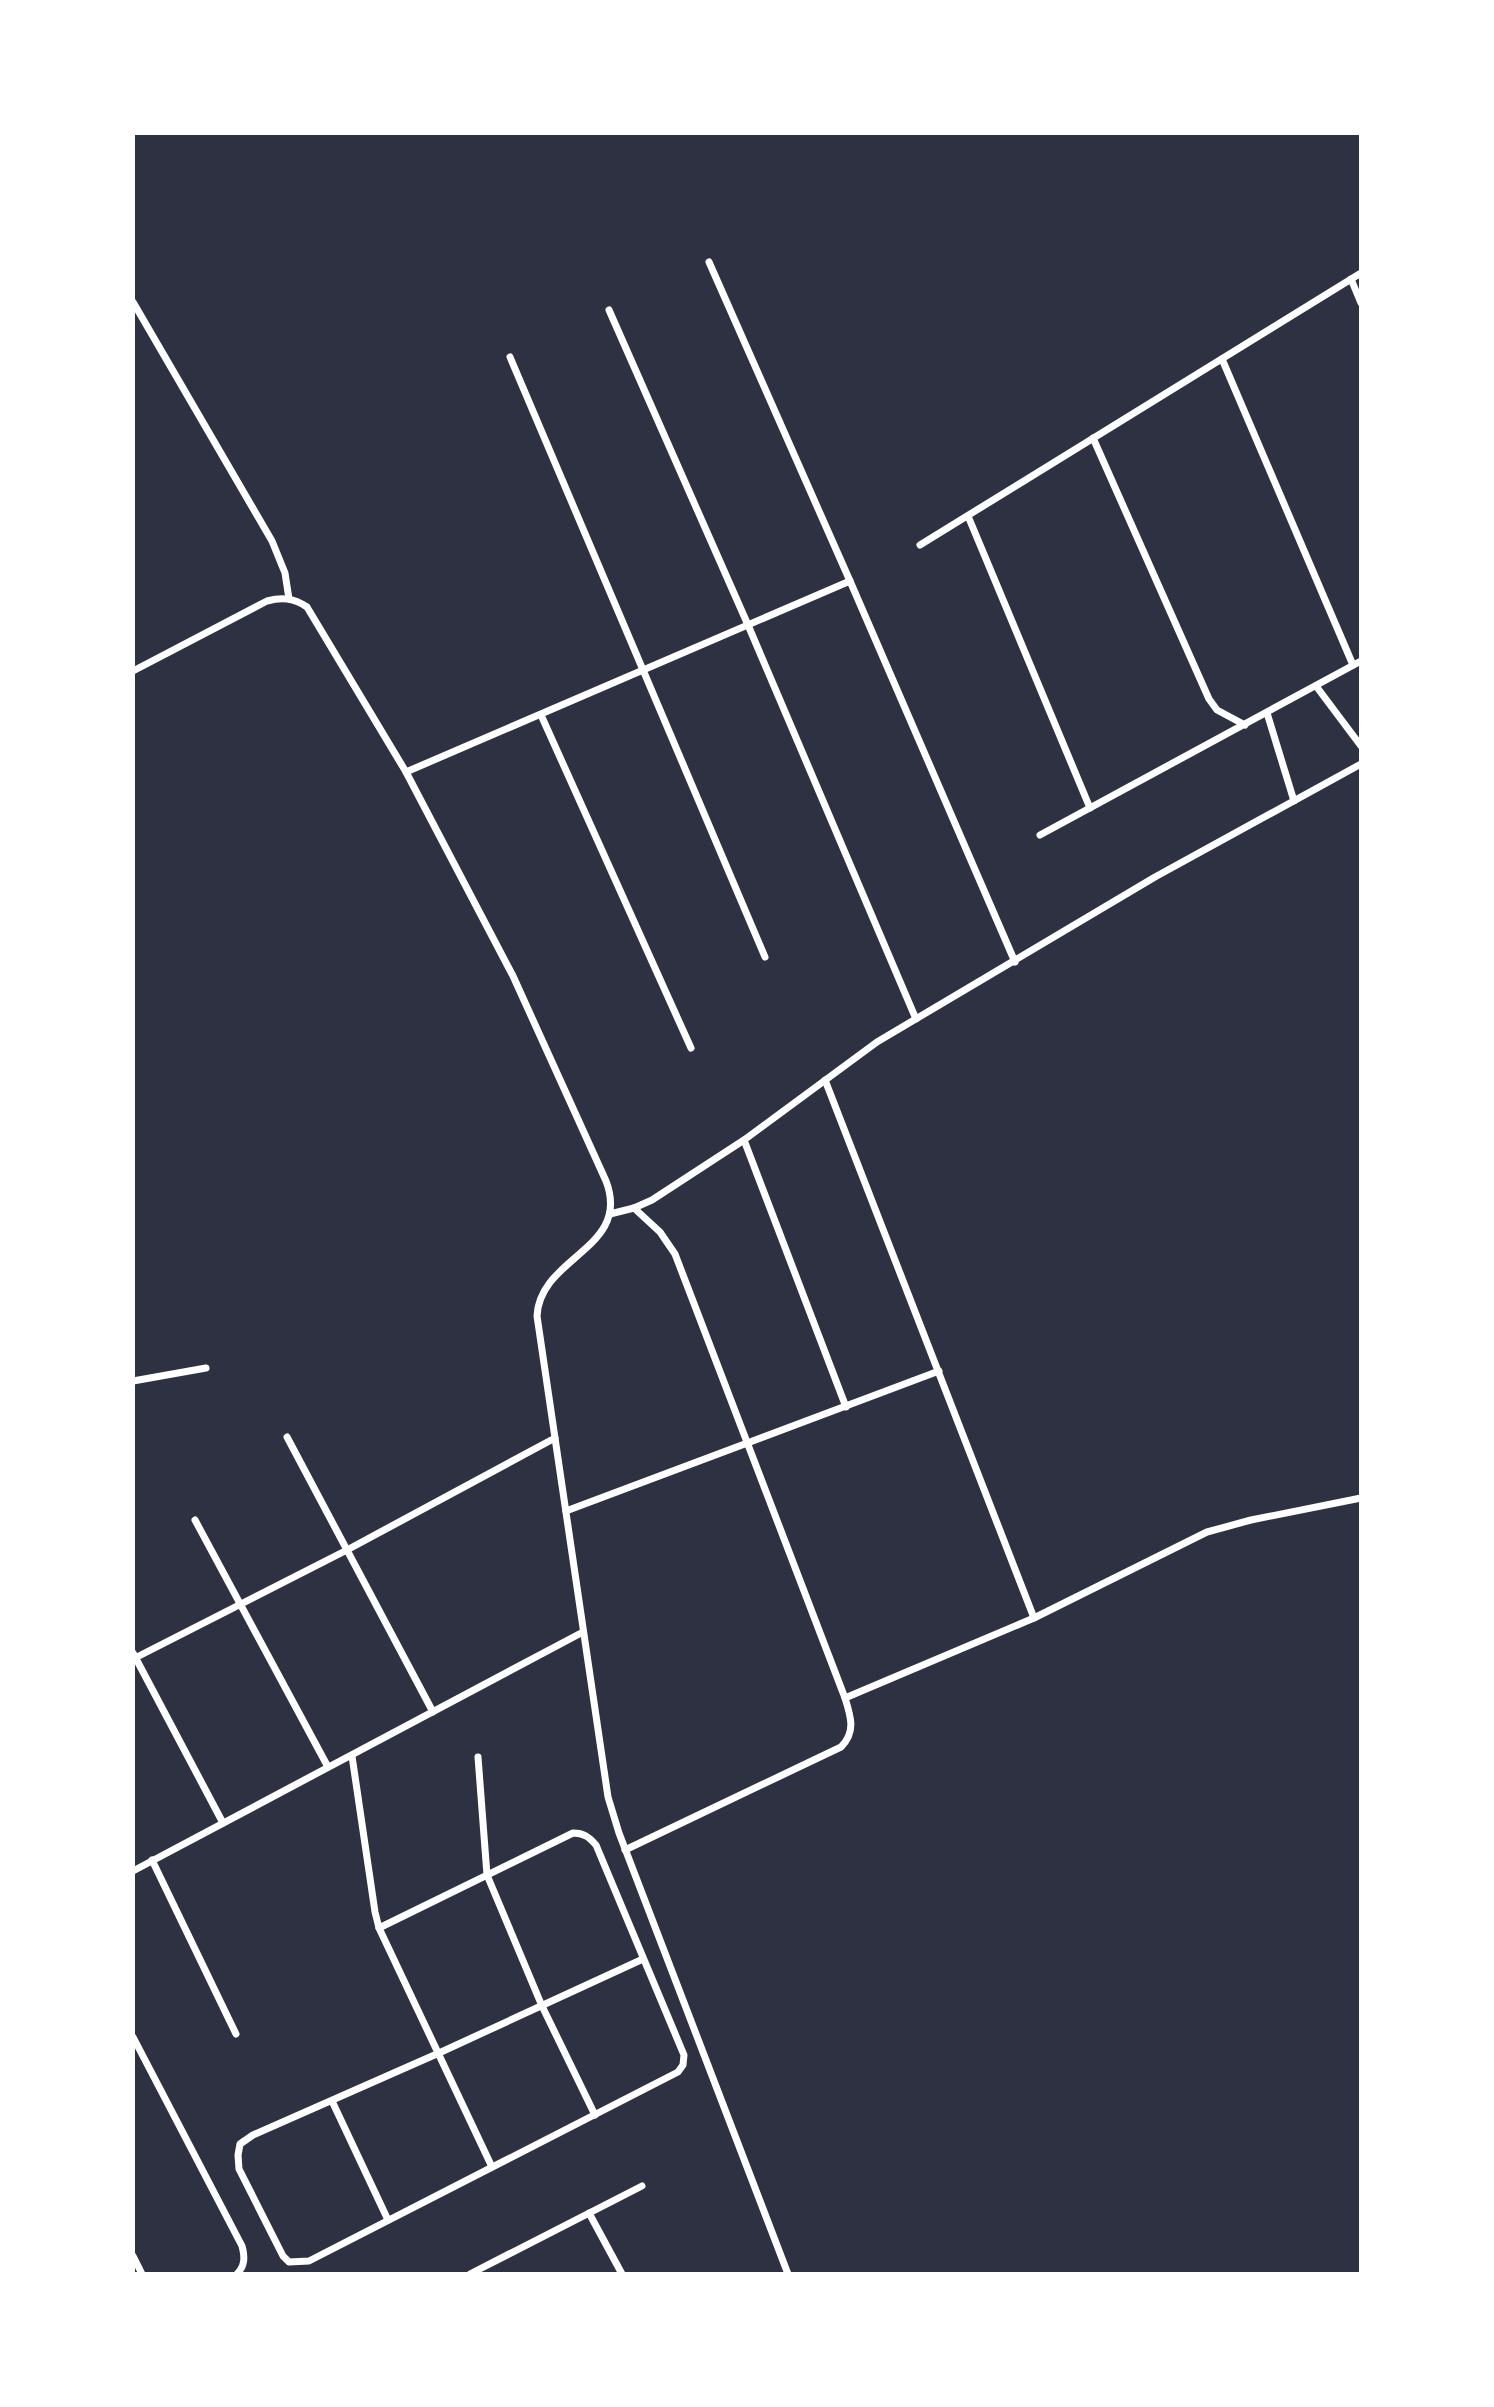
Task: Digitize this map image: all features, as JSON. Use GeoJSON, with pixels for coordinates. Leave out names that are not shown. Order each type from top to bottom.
{"type":"FeatureCollection","features":[{"type":"Feature","properties":{"kind":"street"},"geometry":{"type":"LineString","coordinates":[[709,262],[1015,962]]}},
{"type":"Feature","properties":{"kind":"street"},"geometry":{"type":"LineString","coordinates":[[920,545],[1361,273]]}},
{"type":"Feature","properties":{"kind":"street"},"geometry":{"type":"LineString","coordinates":[[1351,279],[1361,303]]}},
{"type":"Feature","properties":{"kind":"street"},"geometry":{"type":"LineString","coordinates":[[133,302],[276,548],[285,573],[289,599]]}},
{"type":"Feature","properties":{"kind":"street"},"geometry":{"type":"LineString","coordinates":[[609,310],[748,625],[916,1019]]}},
{"type":"Feature","properties":{"kind":"street"},"geometry":{"type":"LineString","coordinates":[[510,356],[765,957]]}},
{"type":"Feature","properties":{"kind":"street"},"geometry":{"type":"LineString","coordinates":[[1222,359],[1353,665]]}},
{"type":"Feature","properties":{"kind":"street"},"geometry":{"type":"LineString","coordinates":[[1093,438],[1209,699],[1217,710],[1245,725]]}},
{"type":"Feature","properties":{"kind":"street"},"geometry":{"type":"LineString","coordinates":[[968,516],[1090,808]]}},
{"type":"Feature","properties":{"kind":"street"},"geometry":{"type":"LineString","coordinates":[[406,772],[850,580]]}},
{"type":"Feature","properties":{"kind":"street"},"geometry":{"type":"LineString","coordinates":[[133,671],[267,601],[289,599],[307,607],[406,772],[513,976],[609,1190],[610,1214],[604,1230],[548,1284],[542,1292],[537,1316],[608,1797],[625,1850],[788,2274]]}},
{"type":"Feature","properties":{"kind":"street"},"geometry":{"type":"LineString","coordinates":[[1040,835],[1361,661]]}},
{"type":"Feature","properties":{"kind":"street"},"geometry":{"type":"LineString","coordinates":[[1316,686],[1361,746]]}},
{"type":"Feature","properties":{"kind":"street"},"geometry":{"type":"LineString","coordinates":[[1267,713],[1294,801]]}},
{"type":"Feature","properties":{"kind":"street"},"geometry":{"type":"LineString","coordinates":[[541,715],[691,1048]]}},
{"type":"Feature","properties":{"kind":"street"},"geometry":{"type":"LineString","coordinates":[[610,1214],[652,1200],[744,1140],[877,1042],[1155,877],[1361,764]]}},
{"type":"Feature","properties":{"kind":"street"},"geometry":{"type":"LineString","coordinates":[[825,1080],[1034,1618]]}},
{"type":"Feature","properties":{"kind":"street"},"geometry":{"type":"LineString","coordinates":[[744,1140],[846,1407]]}},
{"type":"Feature","properties":{"kind":"street"},"geometry":{"type":"LineString","coordinates":[[625,1850],[841,1747],[849,1739],[851,1730],[851,1717],[845,1698],[675,1254],[660,1232],[634,1208]]}},
{"type":"Feature","properties":{"kind":"street"},"geometry":{"type":"LineString","coordinates":[[133,1381],[206,1368]]}},
{"type":"Feature","properties":{"kind":"street"},"geometry":{"type":"LineString","coordinates":[[566,1511],[939,1371]]}},
{"type":"Feature","properties":{"kind":"street"},"geometry":{"type":"LineString","coordinates":[[286,1437],[433,1712]]}},
{"type":"Feature","properties":{"kind":"street"},"geometry":{"type":"LineString","coordinates":[[223,1823],[134,1656],[347,1550],[555,1438]]}},
{"type":"Feature","properties":{"kind":"street"},"geometry":{"type":"LineString","coordinates":[[845,1698],[1034,1618],[1207,1532],[1251,1520],[1361,1498]]}},
{"type":"Feature","properties":{"kind":"street"},"geometry":{"type":"LineString","coordinates":[[195,1520],[328,1767]]}},
{"type":"Feature","properties":{"kind":"street"},"geometry":{"type":"LineString","coordinates":[[133,1871],[583,1632]]}},
{"type":"Feature","properties":{"kind":"street"},"geometry":{"type":"LineString","coordinates":[[352,1756],[379,1928],[492,2167]]}},
{"type":"Feature","properties":{"kind":"street"},"geometry":{"type":"LineString","coordinates":[[478,1758],[487,1875],[542,2006],[595,2115]]}},
{"type":"Feature","properties":{"kind":"street"},"geometry":{"type":"LineString","coordinates":[[379,1928],[573,1833],[581,1833],[596,1845],[684,2055],[683,2065],[678,2072],[309,2261],[289,2262],[283,2256],[239,2169],[237,2155],[240,2144],[253,2135],[643,1959]]}},
{"type":"Feature","properties":{"kind":"street"},"geometry":{"type":"LineString","coordinates":[[152,1860],[236,2034]]}},
{"type":"Feature","properties":{"kind":"street"},"geometry":{"type":"LineString","coordinates":[[133,2037],[242,2246],[243,2266],[237,2274]]}},
{"type":"Feature","properties":{"kind":"street"},"geometry":{"type":"LineString","coordinates":[[332,2101],[388,2220]]}},
{"type":"Feature","properties":{"kind":"street"},"geometry":{"type":"LineString","coordinates":[[470,2274],[642,2186]]}},
{"type":"Feature","properties":{"kind":"street"},"geometry":{"type":"LineString","coordinates":[[589,2213],[622,2274]]}},
{"type":"Feature","properties":{"kind":"street"},"geometry":{"type":"LineString","coordinates":[[133,2256],[142,2274]]}}]}
